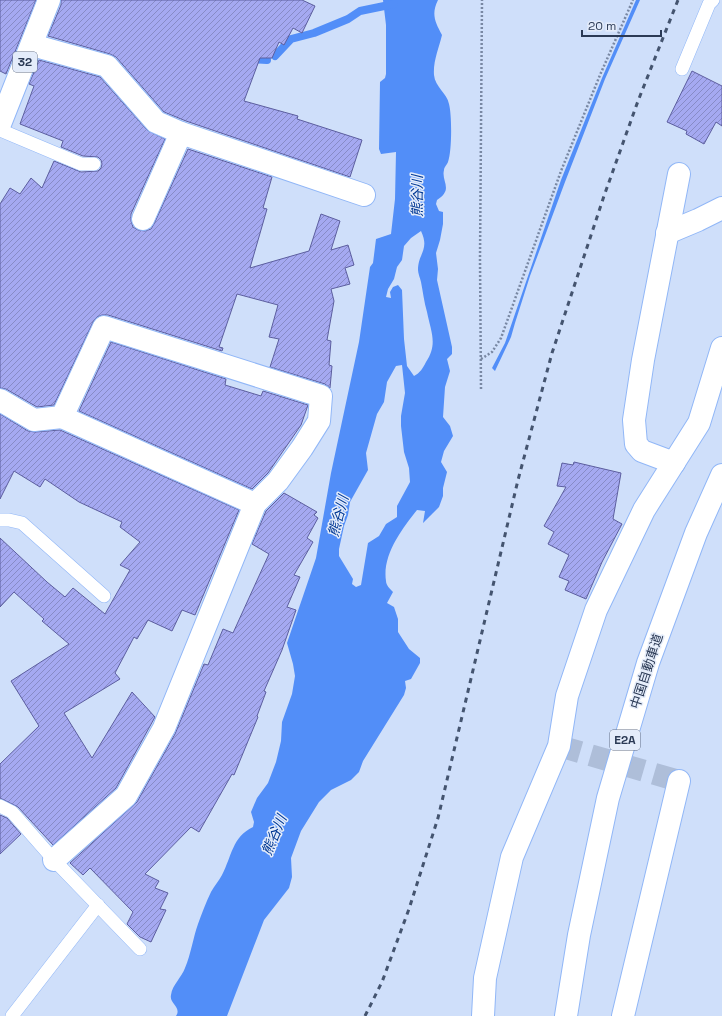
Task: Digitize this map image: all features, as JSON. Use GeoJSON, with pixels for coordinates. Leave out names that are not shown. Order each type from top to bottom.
{"type":"FeatureCollection","features":[{"type":"Feature","properties":{"kind":"main road","name":"32"},"geometry":{"type":"LineString","coordinates":[[0,124],[7,87],[32,45],[49,0]]}},
{"type":"Feature","properties":{"kind":"main road"},"geometry":{"type":"LineString","coordinates":[[32,45],[107,66],[156,122],[181,133],[364,196]]}},
{"type":"Feature","properties":{"kind":"main road"},"geometry":{"type":"LineString","coordinates":[[143,219],[181,133]]}},
{"type":"Feature","properties":{"kind":"main road"},"geometry":{"type":"LineString","coordinates":[[674,463],[642,451],[636,444],[634,420],[643,360],[679,174]]}},
{"type":"Feature","properties":{"kind":"main road"},"geometry":{"type":"LineString","coordinates":[[667,233],[722,208]]}},
{"type":"Feature","properties":{"kind":"main road"},"geometry":{"type":"LineString","coordinates":[[54,860],[126,796],[164,728],[255,504],[278,481],[306,443],[319,421],[321,396],[104,327],[62,417]]}},
{"type":"Feature","properties":{"kind":"main road"},"geometry":{"type":"LineString","coordinates":[[483,1016],[485,978],[512,857],[559,746],[568,696],[596,610],[644,510],[699,423],[722,348]]}},
{"type":"Feature","properties":{"kind":"main road"},"geometry":{"type":"LineString","coordinates":[[0,400],[34,420],[62,417],[255,504]]}},
{"type":"Feature","properties":{"kind":"main road","name":"中国自動車道"},"geometry":{"type":"LineString","coordinates":[[566,1016],[579,935],[608,798],[648,663],[696,533],[722,475]]}},
{"type":"Feature","properties":{"kind":"main road"},"geometry":{"type":"LineString","coordinates":[[623,1016],[679,781]]}},
{"type":"Feature","properties":{"kind":"lane"},"geometry":{"type":"LineString","coordinates":[[682,68],[709,4],[713,0]]}},
{"type":"Feature","properties":{"kind":"lane"},"geometry":{"type":"LineString","coordinates":[[0,130],[81,164],[94,164]]}},
{"type":"Feature","properties":{"kind":"lane"},"geometry":{"type":"LineString","coordinates":[[0,520],[10,520],[22,523],[104,596]]}},
{"type":"Feature","properties":{"kind":"lane"},"geometry":{"type":"LineString","coordinates":[[0,806],[12,812],[54,860],[140,949]]}},
{"type":"Feature","properties":{"kind":"lane"},"geometry":{"type":"LineString","coordinates":[[12,1016],[98,905]]}},
{"type":"Feature","properties":{"kind":"path"},"geometry":{"type":"LineString","coordinates":[[481,389],[482,359],[480,259],[482,0]]}},
{"type":"Feature","properties":{"kind":"path"},"geometry":{"type":"LineString","coordinates":[[482,359],[492,352],[501,338],[561,172],[600,75],[633,0]]}},
{"type":"Feature","properties":{"kind":"water","name":"熊谷川"},"geometry":{"type":"Polygon","coordinates":[[[383,0],[438,0],[434,14],[437,26],[442,35],[435,60],[434,75],[436,83],[448,100],[451,116],[450,150],[448,162],[444,168],[446,189],[442,196],[437,200],[436,204],[439,211],[443,212],[443,224],[436,253],[438,269],[437,280],[452,347],[452,354],[447,359],[450,371],[445,387],[443,417],[450,426],[453,436],[444,451],[441,462],[447,472],[443,488],[443,496],[439,507],[423,523],[425,511],[417,510],[405,525],[394,543],[387,562],[386,571],[386,581],[388,587],[393,592],[387,603],[394,607],[398,619],[398,632],[409,649],[420,658],[420,663],[411,679],[405,681],[406,688],[404,695],[363,761],[359,772],[351,780],[331,790],[319,802],[301,831],[291,858],[292,877],[289,888],[264,920],[227,1016],[176,1016],[177,1008],[171,998],[172,991],[184,971],[196,929],[204,908],[211,892],[222,875],[233,848],[241,836],[253,827],[254,822],[251,812],[257,798],[268,783],[276,762],[281,741],[282,722],[292,694],[295,676],[287,643],[316,558],[331,473],[359,342],[370,267],[373,263],[376,239],[391,234],[395,199],[396,152],[381,154],[379,149],[380,82],[385,78],[386,74],[386,25],[383,0]],[[421,231],[411,238],[404,246],[402,260],[397,267],[394,279],[388,289],[386,297],[391,298],[390,292],[393,287],[398,285],[402,290],[404,339],[407,366],[414,376],[420,372],[430,356],[433,344],[432,332],[418,271],[418,264],[424,247],[421,231]],[[402,365],[396,366],[387,382],[384,402],[377,414],[366,453],[368,470],[350,502],[339,549],[339,556],[353,579],[352,584],[356,587],[361,585],[368,543],[379,536],[386,524],[397,517],[397,506],[410,482],[409,468],[404,452],[401,426],[401,416],[405,393],[402,365]]]}},
{"type":"Feature","properties":{"kind":"water"},"geometry":{"type":"Polygon","coordinates":[[[636,0],[640,0],[605,79],[530,276],[511,337],[495,371],[492,368],[505,343],[561,180],[602,78],[636,0]]]}},
{"type":"Feature","properties":{"kind":"building"},"geometry":{"type":"Polygon","coordinates":[[[0,0],[36,0],[6,74],[0,71],[0,0]]]}},
{"type":"Feature","properties":{"kind":"building"},"geometry":{"type":"Polygon","coordinates":[[[61,0],[302,0],[315,6],[302,33],[293,28],[284,45],[279,42],[272,58],[260,58],[244,101],[298,116],[297,119],[362,140],[350,177],[186,121],[164,112],[116,57],[48,36],[61,5],[61,0]]]}},
{"type":"Feature","properties":{"kind":"building"},"geometry":{"type":"Polygon","coordinates":[[[39,60],[100,77],[147,130],[165,139],[131,214],[133,227],[138,230],[145,231],[151,229],[188,149],[272,177],[263,208],[267,209],[250,268],[309,251],[321,214],[340,221],[331,250],[348,245],[354,265],[345,268],[350,284],[331,289],[334,301],[327,340],[331,341],[329,365],[332,366],[330,388],[325,384],[270,367],[279,339],[269,337],[278,305],[237,294],[219,347],[223,348],[222,351],[108,315],[102,315],[97,317],[93,322],[54,405],[37,407],[6,389],[0,388],[0,204],[10,188],[20,194],[31,178],[42,188],[54,161],[81,172],[98,171],[102,164],[98,157],[83,156],[61,147],[63,141],[20,124],[34,86],[29,84],[39,60]]]}},
{"type":"Feature","properties":{"kind":"building"},"geometry":{"type":"Polygon","coordinates":[[[692,71],[722,86],[722,126],[716,122],[704,144],[686,134],[687,131],[667,122],[692,71]]]}},
{"type":"Feature","properties":{"kind":"building"},"geometry":{"type":"Polygon","coordinates":[[[111,342],[226,379],[225,385],[261,396],[263,391],[308,405],[301,425],[268,473],[252,489],[79,411],[111,342]]]}},
{"type":"Feature","properties":{"kind":"building"},"geometry":{"type":"Polygon","coordinates":[[[0,414],[28,431],[35,432],[60,430],[239,510],[195,615],[182,610],[172,631],[148,620],[137,639],[134,637],[115,673],[120,679],[64,713],[92,758],[132,692],[155,717],[116,788],[53,845],[18,807],[0,798],[0,764],[39,726],[11,681],[69,644],[42,621],[44,619],[14,592],[0,607],[0,538],[65,597],[73,588],[105,614],[130,570],[120,565],[140,542],[120,527],[122,522],[79,502],[45,479],[40,487],[14,471],[0,499],[0,414]]]}},
{"type":"Feature","properties":{"kind":"building"},"geometry":{"type":"Polygon","coordinates":[[[574,462],[621,473],[613,519],[622,524],[602,562],[586,599],[565,590],[569,581],[559,577],[569,555],[548,544],[554,532],[544,526],[566,487],[557,486],[562,463],[573,465],[574,462]]]}},
{"type":"Feature","properties":{"kind":"building"},"geometry":{"type":"Polygon","coordinates":[[[284,493],[317,512],[314,515],[318,518],[307,538],[313,542],[294,575],[300,577],[287,607],[296,610],[282,650],[264,691],[266,692],[257,716],[258,717],[234,775],[232,774],[199,832],[191,827],[145,874],[159,881],[155,888],[168,893],[160,909],[166,910],[151,942],[140,937],[127,924],[133,912],[90,868],[83,875],[70,863],[137,802],[175,734],[204,664],[208,665],[223,629],[233,633],[269,554],[252,544],[266,511],[284,493]]]}},
{"type":"Feature","properties":{"kind":"building"},"geometry":{"type":"Polygon","coordinates":[[[0,815],[7,818],[21,834],[0,854],[0,815]]]}},
{"type":"Feature","properties":{"kind":"waterway"},"geometry":{"type":"LineString","coordinates":[[275,56],[291,39],[314,33],[348,19],[360,11],[394,4]]}},
{"type":"Feature","properties":{"kind":"waterway"},"geometry":{"type":"LineString","coordinates":[[248,59],[267,60]]}},
{"type":"Feature","properties":{"kind":"tunnel"},"geometry":{"type":"LineString","coordinates":[[559,746],[679,781]]}},
{"type":"Feature","properties":{"kind":"railway"},"geometry":{"type":"LineString","coordinates":[[365,1016],[382,982],[409,909],[438,818],[518,480],[552,353],[604,196],[638,101],[678,0]]}}]}
